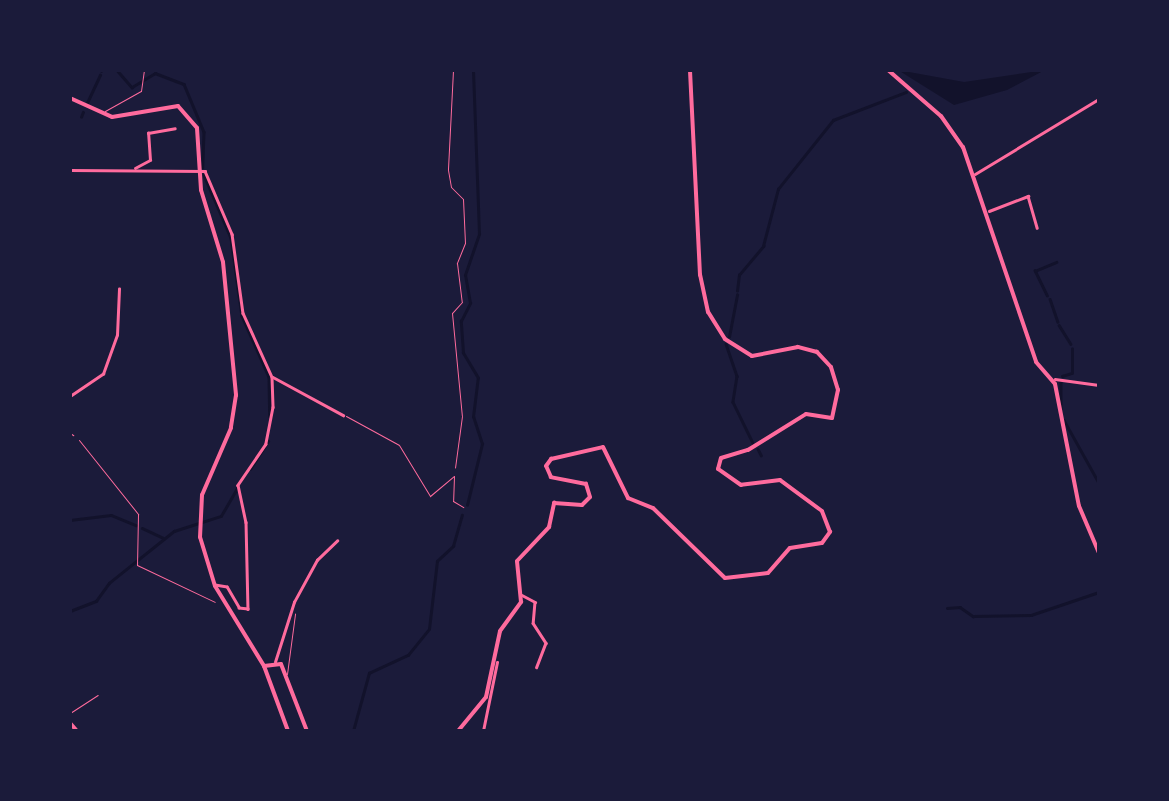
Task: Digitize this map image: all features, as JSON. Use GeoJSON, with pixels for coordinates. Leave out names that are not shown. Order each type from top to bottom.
{"type":"FeatureCollection","features":[{"type":"Feature","properties":{"kind":"street"},"geometry":{"type":"LineString","coordinates":[[483,731],[496,675],[499,634],[522,596],[515,563],[549,528],[554,503],[582,505],[590,497],[581,482],[551,477],[546,463],[593,445],[614,459],[628,498],[652,508],[724,578],[768,573],[790,548],[829,536],[822,511],[785,483],[773,478],[742,485],[718,468],[721,458],[748,450],[806,414],[832,418],[838,390],[832,367],[818,352],[798,347],[748,354],[725,338],[708,312],[700,274],[690,70]]}},
{"type":"Feature","properties":{"kind":"street"},"geometry":{"type":"LineString","coordinates":[[888,70],[950,126],[973,175],[1036,362],[1053,380],[1079,506],[1099,554]]}},
{"type":"Feature","properties":{"kind":"street"},"geometry":{"type":"LineString","coordinates":[[973,175],[1099,99]]}},
{"type":"Feature","properties":{"kind":"street"},"geometry":{"type":"LineString","coordinates":[[71,101],[92,113],[112,117],[178,106],[198,128],[198,171],[224,262],[236,395],[227,440],[204,489],[202,549],[223,602],[264,666],[288,731]]}},
{"type":"Feature","properties":{"kind":"street"},"geometry":{"type":"LineString","coordinates":[[136,170],[150,160],[148,133],[175,128]]}},
{"type":"Feature","properties":{"kind":"street"},"geometry":{"type":"LineString","coordinates":[[70,170],[198,171],[210,177],[232,234],[243,313],[272,377],[270,431],[238,485],[246,522],[248,609],[239,608],[227,587],[215,586]]}},
{"type":"Feature","properties":{"kind":"street"},"geometry":{"type":"LineString","coordinates":[[988,211],[1028,196],[1037,228]]}},
{"type":"Feature","properties":{"kind":"street"},"geometry":{"type":"LineString","coordinates":[[70,396],[103,374],[118,330],[120,289]]}},
{"type":"Feature","properties":{"kind":"street"},"geometry":{"type":"LineString","coordinates":[[272,377],[343,415]]}},
{"type":"Feature","properties":{"kind":"street"},"geometry":{"type":"LineString","coordinates":[[1053,380],[1099,385]]}},
{"type":"Feature","properties":{"kind":"street"},"geometry":{"type":"LineString","coordinates":[[307,731],[285,676],[281,654],[290,608],[319,557],[338,540]]}},
{"type":"Feature","properties":{"kind":"street"},"geometry":{"type":"LineString","coordinates":[[522,596],[535,602],[533,623],[546,643],[537,668]]}},
{"type":"Feature","properties":{"kind":"street"},"geometry":{"type":"LineString","coordinates":[[264,666],[281,654]]}},
{"type":"Feature","properties":{"kind":"street"},"geometry":{"type":"LineString","coordinates":[[274,662],[282,666]]}},
{"type":"Feature","properties":{"kind":"street"},"geometry":{"type":"LineString","coordinates":[[458,731],[482,704],[496,675]]}},
{"type":"Feature","properties":{"kind":"street"},"geometry":{"type":"LineString","coordinates":[[70,723],[77,731]]}},
{"type":"Feature","properties":{"kind":"lane"},"geometry":{"type":"LineString","coordinates":[[92,113],[126,104],[144,81],[144,70]]}},
{"type":"Feature","properties":{"kind":"lane"},"geometry":{"type":"LineString","coordinates":[[343,415],[399,445],[430,496],[452,476]]}},
{"type":"Feature","properties":{"kind":"lane"},"geometry":{"type":"LineString","coordinates":[[452,476],[452,501],[463,507]]}},
{"type":"Feature","properties":{"kind":"lane"},"geometry":{"type":"LineString","coordinates":[[285,676],[295,614]]}},
{"type":"Feature","properties":{"kind":"lane"},"geometry":{"type":"LineString","coordinates":[[505,731],[531,731]]}},
{"type":"Feature","properties":{"kind":"path"},"geometry":{"type":"LineString","coordinates":[[452,476],[462,416],[452,313],[462,302],[457,264],[465,243],[463,199],[451,187],[448,170],[453,70]]}},
{"type":"Feature","properties":{"kind":"path"},"geometry":{"type":"LineString","coordinates":[[71,434],[138,514],[136,564],[223,602]]}},
{"type":"Feature","properties":{"kind":"path"},"geometry":{"type":"LineString","coordinates":[[70,712],[98,696]]}},
{"type":"Feature","properties":{"kind":"shaded area"},"geometry":{"type":"Polygon","coordinates":[[[898,70],[964,82],[1045,70],[1007,90],[954,105],[898,70]]]}},
{"type":"Feature","properties":{"kind":"waterway"},"geometry":{"type":"LineString","coordinates":[[117,70],[132,87],[155,73],[184,84],[204,132],[203,167]]}},
{"type":"Feature","properties":{"kind":"waterway"},"geometry":{"type":"LineString","coordinates":[[467,505],[482,444],[473,417],[478,378],[463,353],[461,321],[470,303],[465,275],[479,234],[473,70]]}},
{"type":"Feature","properties":{"kind":"waterway"},"geometry":{"type":"LineString","coordinates":[[86,105],[100,75]]}},
{"type":"Feature","properties":{"kind":"waterway"},"geometry":{"type":"LineString","coordinates":[[737,291],[739,275],[763,246],[778,189],[833,120],[906,92]]}},
{"type":"Feature","properties":{"kind":"waterway"},"geometry":{"type":"LineString","coordinates":[[81,117],[83,112]]}},
{"type":"Feature","properties":{"kind":"waterway"},"geometry":{"type":"LineString","coordinates":[[204,175],[231,238],[242,316],[269,377],[270,416]]}},
{"type":"Feature","properties":{"kind":"waterway"},"geometry":{"type":"LineString","coordinates":[[1047,296],[1035,271],[1056,262]]}},
{"type":"Feature","properties":{"kind":"waterway"},"geometry":{"type":"LineString","coordinates":[[729,337],[737,295]]}},
{"type":"Feature","properties":{"kind":"waterway"},"geometry":{"type":"LineString","coordinates":[[1050,299],[1058,322]]}},
{"type":"Feature","properties":{"kind":"waterway"},"geometry":{"type":"LineString","coordinates":[[1059,325],[1071,344]]}},
{"type":"Feature","properties":{"kind":"waterway"},"geometry":{"type":"LineString","coordinates":[[726,344],[737,376],[733,402],[753,443]]}},
{"type":"Feature","properties":{"kind":"waterway"},"geometry":{"type":"LineString","coordinates":[[1062,376],[1072,373],[1072,349]]}},
{"type":"Feature","properties":{"kind":"waterway"},"geometry":{"type":"LineString","coordinates":[[1061,381],[1061,408]]}},
{"type":"Feature","properties":{"kind":"waterway"},"geometry":{"type":"LineString","coordinates":[[1064,420],[1099,483]]}},
{"type":"Feature","properties":{"kind":"waterway"},"geometry":{"type":"LineString","coordinates":[[250,469],[268,441]]}},
{"type":"Feature","properties":{"kind":"waterway"},"geometry":{"type":"LineString","coordinates":[[758,449],[761,455]]}},
{"type":"Feature","properties":{"kind":"waterway"},"geometry":{"type":"LineString","coordinates":[[70,611],[96,601],[109,583],[174,531],[221,516],[237,488]]}},
{"type":"Feature","properties":{"kind":"waterway"},"geometry":{"type":"LineString","coordinates":[[70,520],[111,515],[136,525]]}},
{"type":"Feature","properties":{"kind":"waterway"},"geometry":{"type":"LineString","coordinates":[[353,731],[369,673],[408,655],[429,629],[437,561],[453,546],[462,515]]}},
{"type":"Feature","properties":{"kind":"waterway"},"geometry":{"type":"LineString","coordinates":[[142,528],[163,538]]}},
{"type":"Feature","properties":{"kind":"waterway"},"geometry":{"type":"LineString","coordinates":[[947,608],[960,607],[973,616],[1031,615],[1099,592]]}}]}
